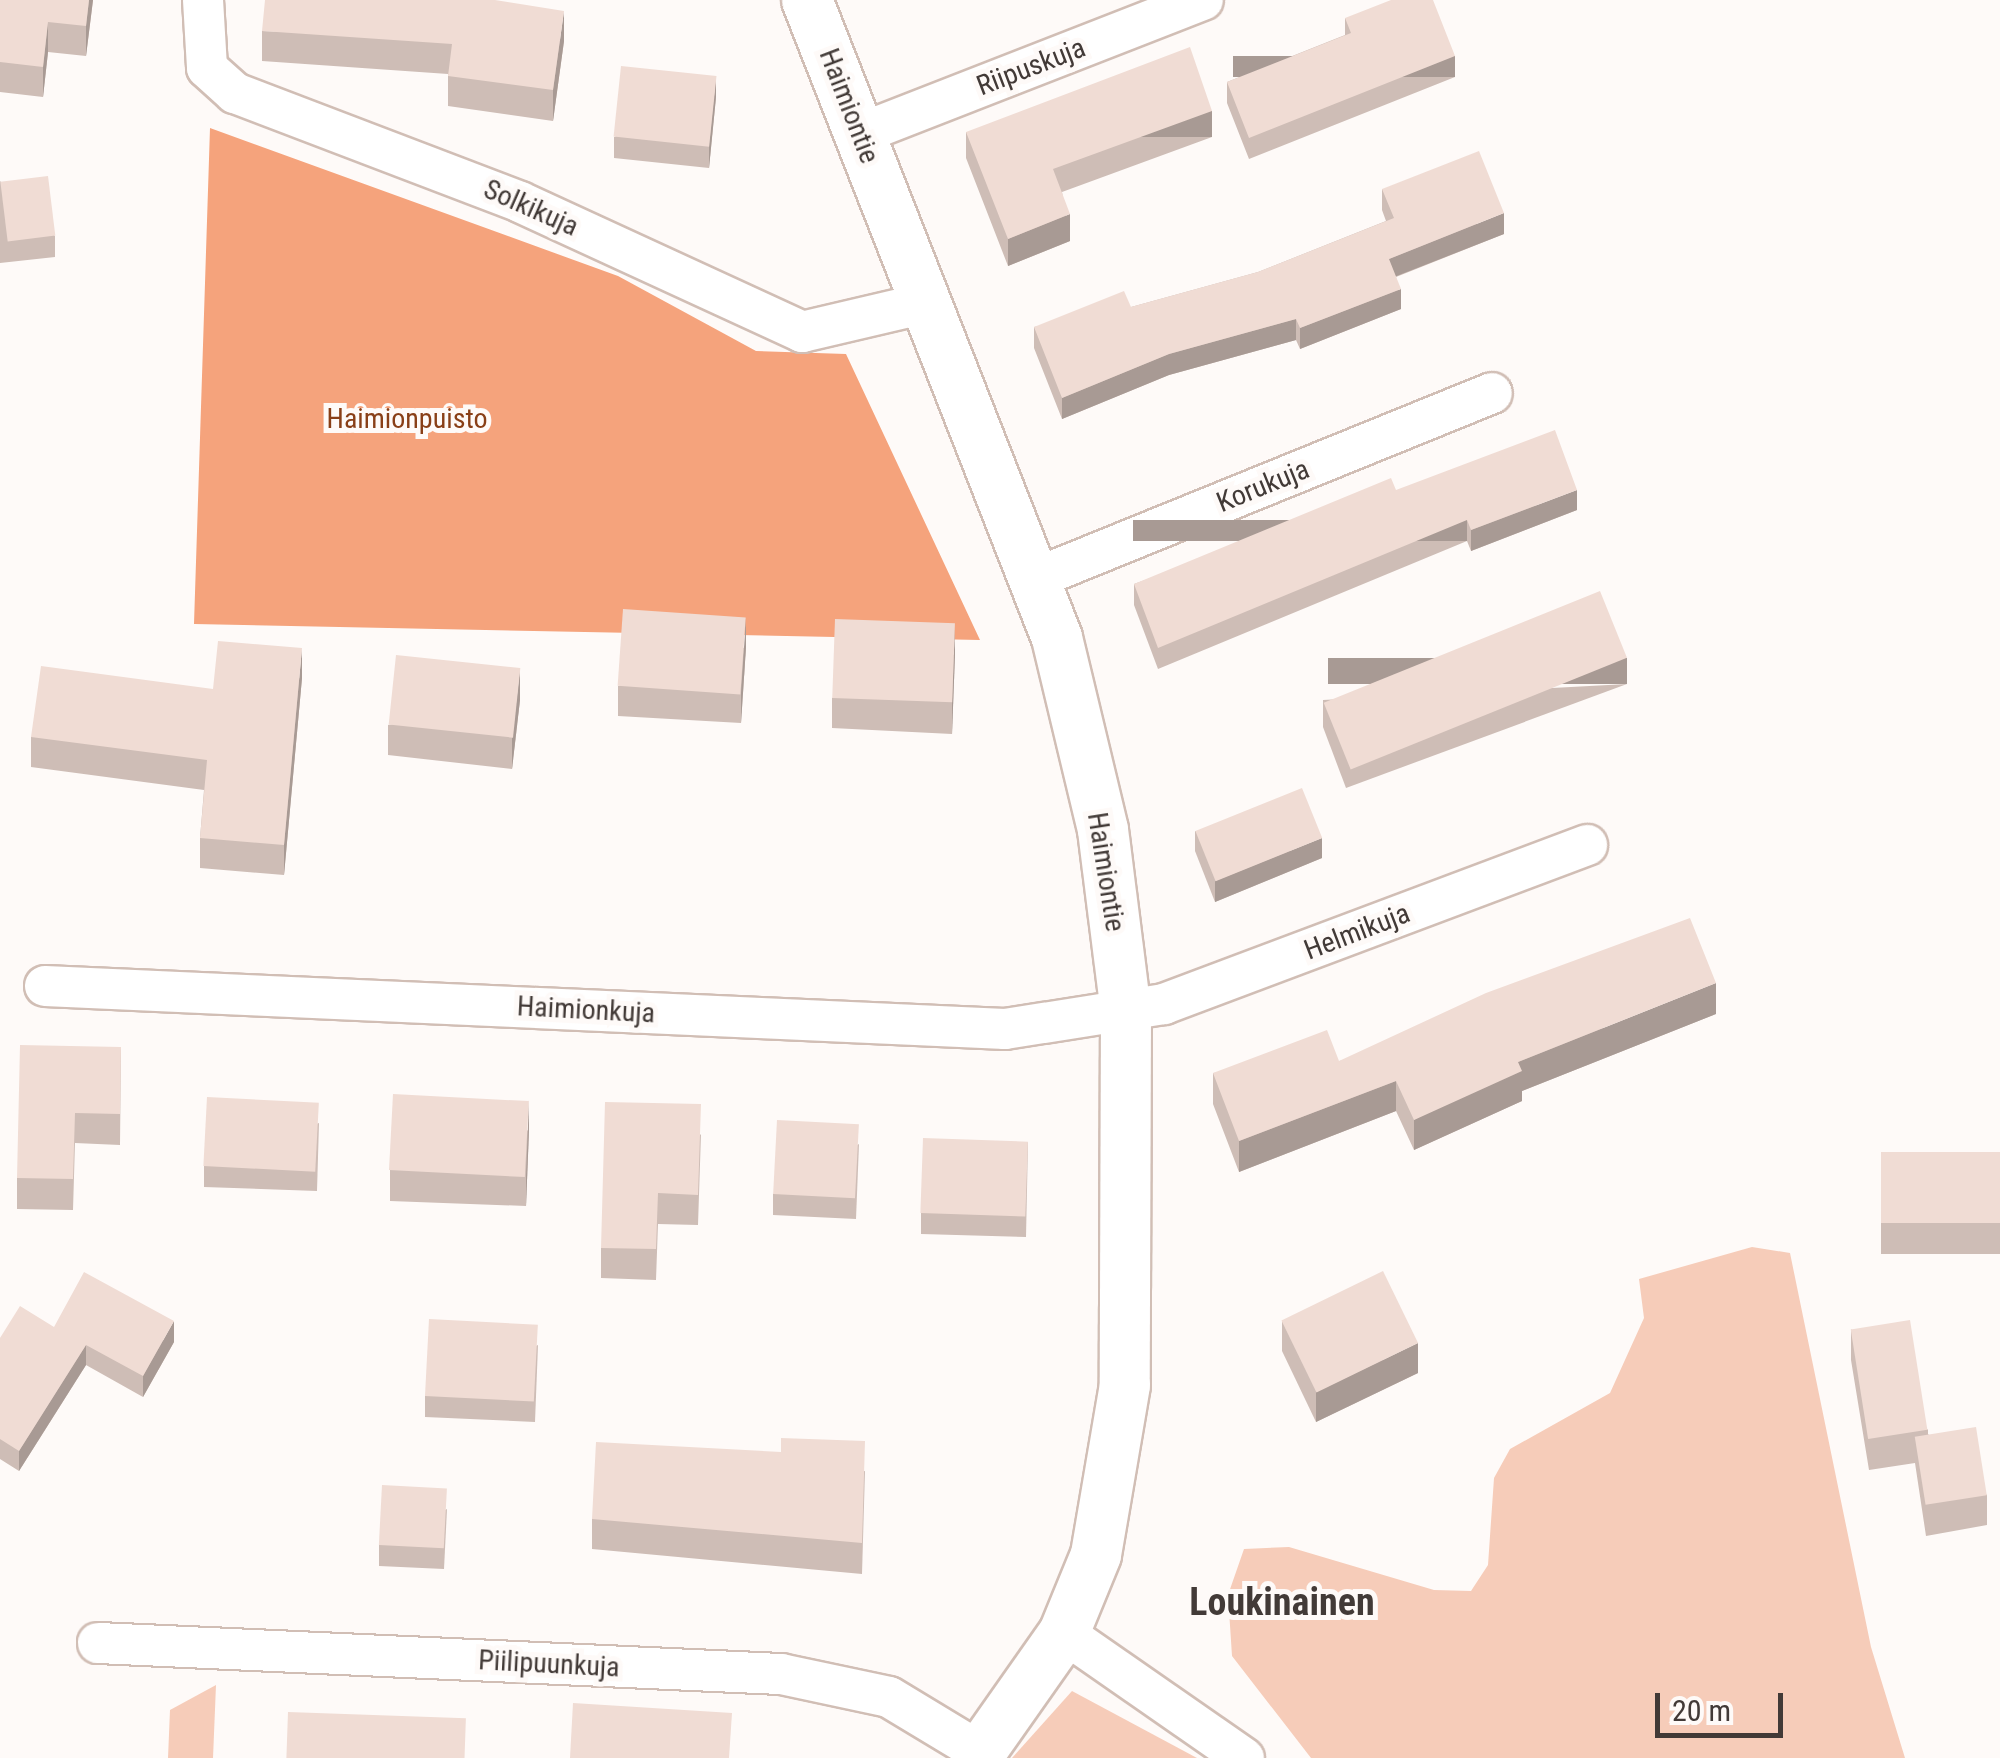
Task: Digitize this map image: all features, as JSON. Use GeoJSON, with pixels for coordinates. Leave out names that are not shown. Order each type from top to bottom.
{"type":"FeatureCollection","features":[{"type":"Feature","properties":{"kind":"street","name":"Solkikuja"},"geometry":{"type":"LineString","coordinates":[[203,0],[206,68],[235,94],[520,202],[802,332],[926,303]]}},
{"type":"Feature","properties":{"kind":"street","name":"Haimiontie"},"geometry":{"type":"LineString","coordinates":[[807,0],[1034,580],[1102,830],[1126,1012],[1125,1385],[1096,1554],[1064,1633],[979,1755]]}},
{"type":"Feature","properties":{"kind":"street","name":"Riipuskuja"},"geometry":{"type":"LineString","coordinates":[[860,134],[1203,0]]}},
{"type":"Feature","properties":{"kind":"street","name":"Korukuja"},"geometry":{"type":"LineString","coordinates":[[1034,580],[1492,393]]}},
{"type":"Feature","properties":{"kind":"street","name":"Helmikuja"},"geometry":{"type":"LineString","coordinates":[[1126,1012],[1587,846]]}},
{"type":"Feature","properties":{"kind":"street","name":"Haimionkuja"},"geometry":{"type":"LineString","coordinates":[[45,986],[1005,1029],[1126,1012]]}},
{"type":"Feature","properties":{"kind":"street"},"geometry":{"type":"LineString","coordinates":[[1064,1633],[1244,1758]]}},
{"type":"Feature","properties":{"kind":"street","name":"Piilipuunkuja"},"geometry":{"type":"LineString","coordinates":[[98,1643],[781,1674],[889,1697],[979,1755]]}},
{"type":"Feature","properties":{"kind":"shaded area"},"geometry":{"type":"Polygon","coordinates":[[[1752,1247],[1790,1253],[1871,1647],[1905,1758],[1311,1758],[1232,1656],[1228,1595],[1244,1549],[1289,1547],[1434,1590],[1471,1591],[1488,1565],[1494,1478],[1510,1449],[1610,1393],[1644,1318],[1639,1279],[1752,1247]]]}},
{"type":"Feature","properties":{"kind":"shaded area"},"geometry":{"type":"Polygon","coordinates":[[[216,1685],[213,1758],[168,1758],[170,1710],[216,1685]]]}},
{"type":"Feature","properties":{"kind":"shaded area"},"geometry":{"type":"Polygon","coordinates":[[[1072,1691],[1197,1758],[1012,1758],[1072,1691]]]}},
{"type":"Feature","properties":{"kind":"green space","name":"Haimionpuisto"},"geometry":{"type":"Polygon","coordinates":[[[210,128],[618,276],[756,351],[846,354],[980,640],[194,624],[210,128]]]}},
{"type":"Feature","properties":{"kind":"building"},"geometry":{"type":"Polygon","coordinates":[[[0,0],[89,0],[86,26],[48,22],[43,67],[0,62],[0,0]]]}},
{"type":"Feature","properties":{"kind":"building"},"geometry":{"type":"Polygon","coordinates":[[[265,0],[495,0],[564,11],[553,90],[448,76],[452,44],[262,31],[265,0]]]}},
{"type":"Feature","properties":{"kind":"building"},"geometry":{"type":"Polygon","coordinates":[[[1391,0],[1433,0],[1455,56],[1249,138],[1227,82],[1351,33],[1345,18],[1391,0]]]}},
{"type":"Feature","properties":{"kind":"building"},"geometry":{"type":"Polygon","coordinates":[[[1190,47],[1212,111],[1053,169],[1070,214],[1008,239],[966,132],[1190,47]]]}},
{"type":"Feature","properties":{"kind":"building"},"geometry":{"type":"Polygon","coordinates":[[[621,66],[716,76],[709,147],[614,137],[621,66]]]}},
{"type":"Feature","properties":{"kind":"building"},"geometry":{"type":"Polygon","coordinates":[[[1479,151],[1504,213],[1389,259],[1401,289],[1300,328],[1296,319],[1169,354],[1062,398],[1034,327],[1124,291],[1131,307],[1258,272],[1394,218],[1382,189],[1479,151]]]}},
{"type":"Feature","properties":{"kind":"building"},"geometry":{"type":"Polygon","coordinates":[[[48,176],[55,236],[8,241],[0,182],[48,176]]]}},
{"type":"Feature","properties":{"kind":"building"},"geometry":{"type":"Polygon","coordinates":[[[1555,430],[1577,490],[1471,530],[1467,520],[1158,648],[1134,584],[1391,478],[1396,490],[1555,430]]]}},
{"type":"Feature","properties":{"kind":"building"},"geometry":{"type":"Polygon","coordinates":[[[1600,591],[1627,658],[1351,769],[1324,703],[1600,591]]]}},
{"type":"Feature","properties":{"kind":"building"},"geometry":{"type":"Polygon","coordinates":[[[623,609],[746,618],[740,694],[618,686],[623,609]]]}},
{"type":"Feature","properties":{"kind":"building"},"geometry":{"type":"Polygon","coordinates":[[[835,619],[955,623],[952,702],[832,698],[835,619]]]}},
{"type":"Feature","properties":{"kind":"building"},"geometry":{"type":"Polygon","coordinates":[[[218,641],[302,648],[284,845],[200,838],[207,760],[31,737],[41,666],[213,689],[218,641]]]}},
{"type":"Feature","properties":{"kind":"building"},"geometry":{"type":"Polygon","coordinates":[[[396,655],[520,668],[513,738],[389,725],[396,655]]]}},
{"type":"Feature","properties":{"kind":"building"},"geometry":{"type":"Polygon","coordinates":[[[1302,788],[1322,838],[1216,881],[1195,831],[1302,788]]]}},
{"type":"Feature","properties":{"kind":"building"},"geometry":{"type":"Polygon","coordinates":[[[1690,918],[1716,983],[1518,1062],[1522,1071],[1414,1120],[1396,1081],[1239,1141],[1213,1073],[1327,1030],[1339,1061],[1486,993],[1690,918]]]}},
{"type":"Feature","properties":{"kind":"building"},"geometry":{"type":"Polygon","coordinates":[[[20,1045],[121,1047],[120,1114],[75,1113],[73,1179],[17,1178],[20,1045]]]}},
{"type":"Feature","properties":{"kind":"building"},"geometry":{"type":"Polygon","coordinates":[[[393,1094],[529,1101],[525,1177],[389,1170],[393,1094]]]}},
{"type":"Feature","properties":{"kind":"building"},"geometry":{"type":"Polygon","coordinates":[[[207,1097],[319,1103],[315,1172],[203,1166],[207,1097]]]}},
{"type":"Feature","properties":{"kind":"building"},"geometry":{"type":"Polygon","coordinates":[[[605,1102],[701,1104],[698,1195],[658,1193],[656,1249],[601,1248],[605,1102]]]}},
{"type":"Feature","properties":{"kind":"building"},"geometry":{"type":"Polygon","coordinates":[[[777,1120],[859,1124],[855,1198],[773,1194],[777,1120]]]}},
{"type":"Feature","properties":{"kind":"building"},"geometry":{"type":"Polygon","coordinates":[[[923,1138],[1028,1142],[1025,1217],[920,1213],[923,1138]]]}},
{"type":"Feature","properties":{"kind":"building"},"geometry":{"type":"Polygon","coordinates":[[[1881,1152],[2000,1152],[2000,1223],[1881,1223],[1881,1152]]]}},
{"type":"Feature","properties":{"kind":"building"},"geometry":{"type":"Polygon","coordinates":[[[1383,1271],[1418,1343],[1317,1392],[1281,1321],[1383,1271]]]}},
{"type":"Feature","properties":{"kind":"building"},"geometry":{"type":"Polygon","coordinates":[[[84,1272],[174,1321],[143,1376],[86,1345],[19,1451],[0,1439],[0,1338],[20,1306],[54,1327],[84,1272]]]}},
{"type":"Feature","properties":{"kind":"building"},"geometry":{"type":"Polygon","coordinates":[[[429,1319],[538,1325],[534,1402],[425,1396],[429,1319]]]}},
{"type":"Feature","properties":{"kind":"building"},"geometry":{"type":"Polygon","coordinates":[[[1910,1320],[1927,1430],[1868,1439],[1851,1329],[1910,1320]]]}},
{"type":"Feature","properties":{"kind":"building"},"geometry":{"type":"Polygon","coordinates":[[[1976,1427],[1987,1495],[1926,1505],[1915,1437],[1976,1427]]]}},
{"type":"Feature","properties":{"kind":"building"},"geometry":{"type":"Polygon","coordinates":[[[781,1438],[865,1441],[862,1543],[592,1519],[596,1442],[781,1452],[781,1438]]]}},
{"type":"Feature","properties":{"kind":"building"},"geometry":{"type":"Polygon","coordinates":[[[382,1485],[447,1488],[444,1548],[379,1545],[382,1485]]]}},
{"type":"Feature","properties":{"kind":"building"},"geometry":{"type":"Polygon","coordinates":[[[573,1703],[732,1713],[729,1758],[570,1758],[573,1703]]]}},
{"type":"Feature","properties":{"kind":"building"},"geometry":{"type":"Polygon","coordinates":[[[288,1712],[466,1718],[465,1758],[286,1758],[288,1712]]]}},
{"type":"Feature","properties":{"kind":"district","name":"Loukinainen"},"geometry":{"type":"Point","coordinates":[1282,1603]}}]}
